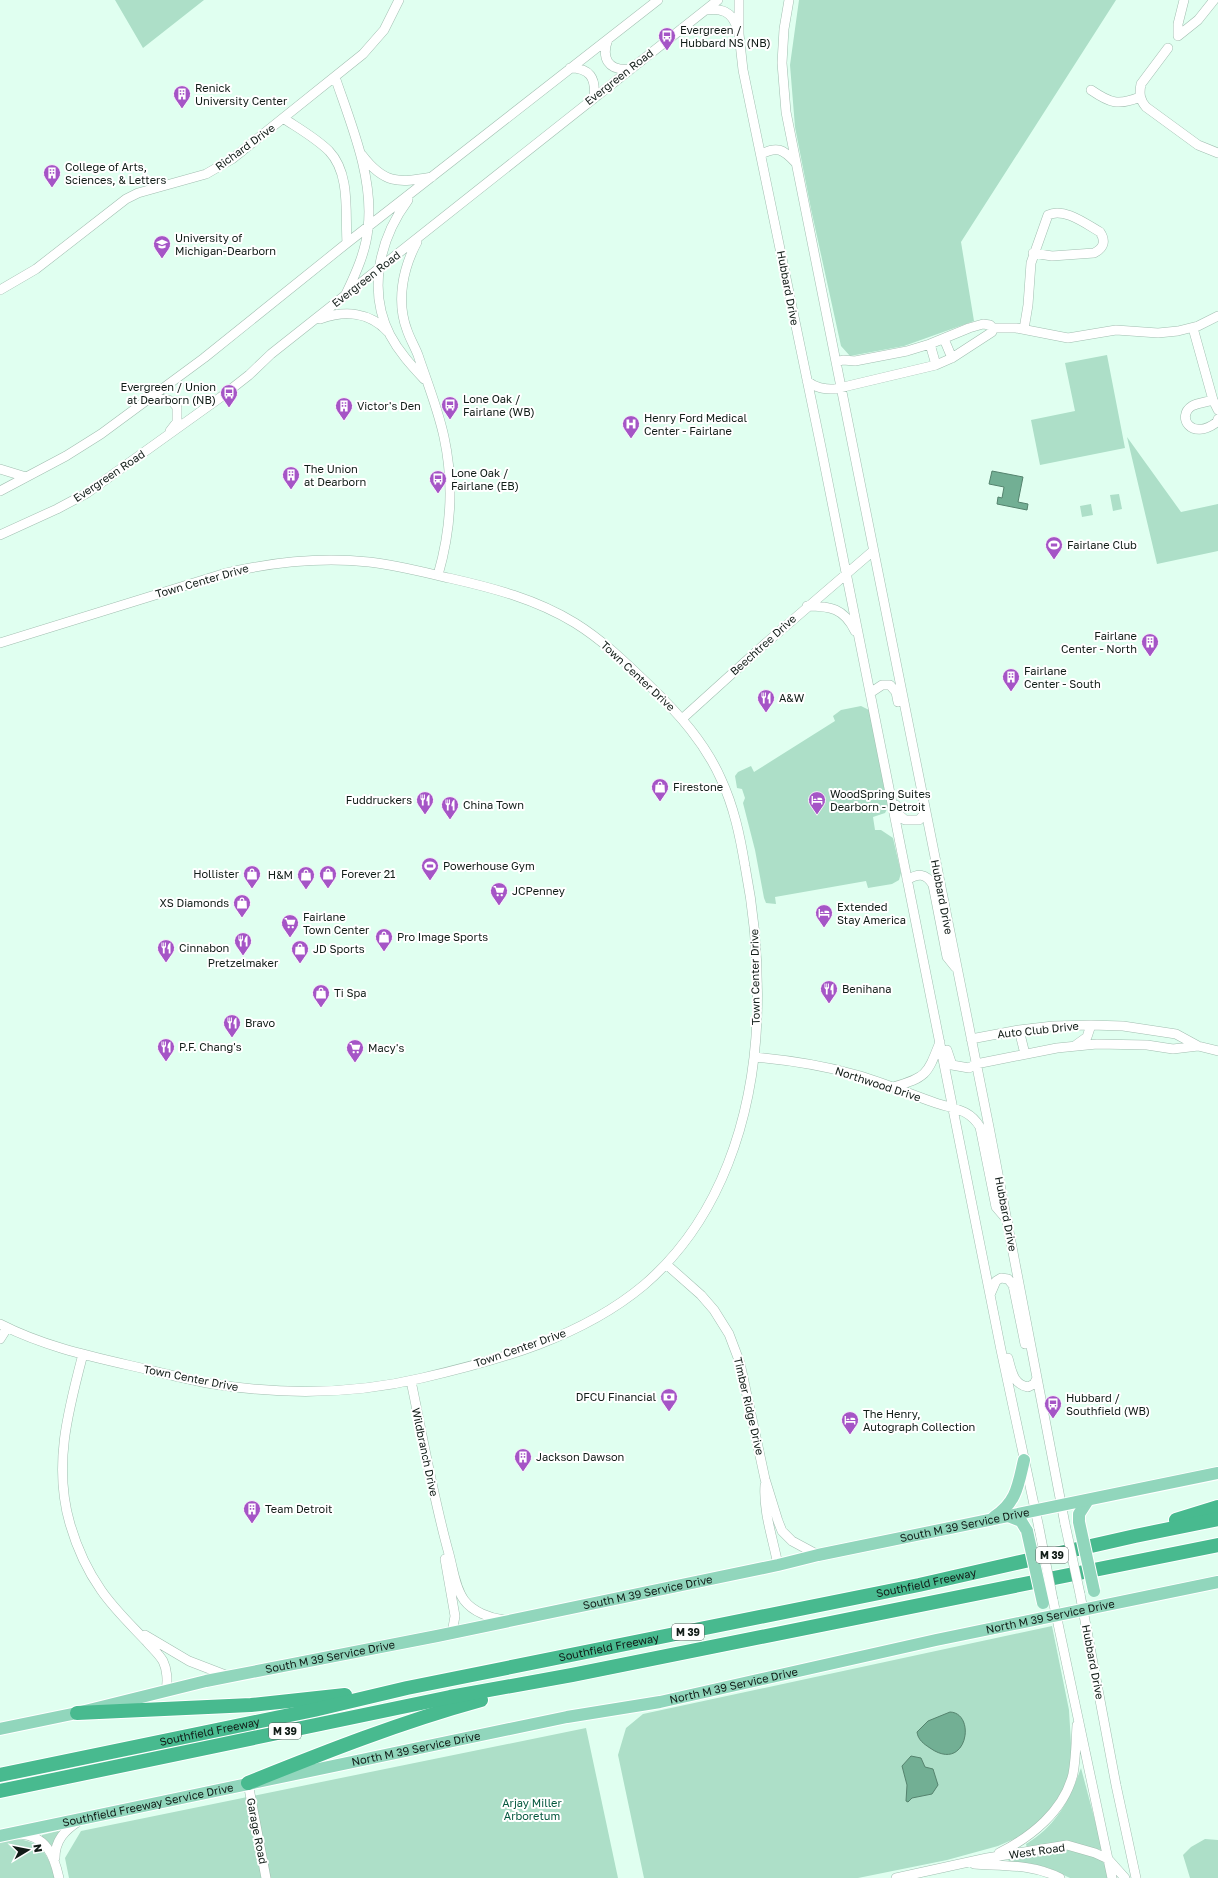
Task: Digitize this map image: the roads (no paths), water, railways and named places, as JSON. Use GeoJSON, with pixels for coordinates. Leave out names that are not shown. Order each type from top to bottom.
{"type":"FeatureCollection","features":[{"type":"Feature","properties":{"kind":"highway"},"geometry":{"type":"LineString","coordinates":[[1135,1536],[1174,1520],[1218,1507]]}},
{"type":"Feature","properties":{"kind":"highway","name":"Southfield Freeway"},"geometry":{"type":"LineString","coordinates":[[0,1775],[314,1710],[407,1688],[919,1585],[1135,1536],[1218,1519]]}},
{"type":"Feature","properties":{"kind":"highway","name":"Southfield Freeway"},"geometry":{"type":"LineString","coordinates":[[0,1791],[428,1702],[572,1675],[1218,1545]]}},
{"type":"Feature","properties":{"kind":"highway"},"geometry":{"type":"LineString","coordinates":[[1190,1551],[1218,1550]]}},
{"type":"Feature","properties":{"kind":"highway"},"geometry":{"type":"LineString","coordinates":[[248,1783],[358,1739],[411,1721],[572,1675]]}},
{"type":"Feature","properties":{"kind":"highway"},"geometry":{"type":"LineString","coordinates":[[77,1713],[271,1703],[407,1688]]}},
{"type":"Feature","properties":{"kind":"main road"},"geometry":{"type":"LineString","coordinates":[[990,1520],[1009,1506],[1017,1491],[1024,1460]]}},
{"type":"Feature","properties":{"kind":"main road","name":"South M 39 Service Drive"},"geometry":{"type":"LineString","coordinates":[[0,1729],[77,1713],[166,1690],[452,1633],[778,1565],[818,1555],[1218,1473]]}},
{"type":"Feature","properties":{"kind":"main road"},"geometry":{"type":"LineString","coordinates":[[1088,1500],[1079,1514],[1079,1522],[1094,1591],[1096,1597],[1101,1601],[1113,1603]]}},
{"type":"Feature","properties":{"kind":"main road"},"geometry":{"type":"LineString","coordinates":[[1008,1516],[1021,1521],[1033,1529],[1048,1601],[1035,1619]]}},
{"type":"Feature","properties":{"kind":"main road","name":"North M 39 Service Drive"},"geometry":{"type":"LineString","coordinates":[[248,1783],[567,1717],[660,1702],[1035,1619],[1218,1582]]}},
{"type":"Feature","properties":{"kind":"main road","name":"Southfield Freeway Service Drive"},"geometry":{"type":"LineString","coordinates":[[0,1836],[248,1783]]}},
{"type":"Feature","properties":{"kind":"street","name":"Richard Drive"},"geometry":{"type":"LineString","coordinates":[[0,290],[36,269],[126,199],[138,193],[192,179],[216,169],[232,159],[335,78],[363,54],[378,39],[390,20],[399,0]]}},
{"type":"Feature","properties":{"kind":"street"},"geometry":{"type":"LineString","coordinates":[[0,491],[66,456],[101,434],[204,358],[347,243],[658,0]]}},
{"type":"Feature","properties":{"kind":"street","name":"Evergreen Road"},"geometry":{"type":"LineString","coordinates":[[0,535],[57,509],[87,493],[229,391],[271,354],[718,0]]}},
{"type":"Feature","properties":{"kind":"street","name":"Hubbard Drive"},"geometry":{"type":"LineString","coordinates":[[739,0],[739,34],[743,70],[870,693],[990,1295],[1035,1511],[1033,1529]]}},
{"type":"Feature","properties":{"kind":"street","name":"Hubbard Drive"},"geometry":{"type":"LineString","coordinates":[[789,0],[784,29],[782,63],[786,112],[795,162],[1008,1222],[1065,1524],[1083,1609],[1116,1785],[1136,1878]]}},
{"type":"Feature","properties":{"kind":"street"},"geometry":{"type":"LineString","coordinates":[[1184,0],[1178,24],[1178,36],[1198,20],[1214,0]]}},
{"type":"Feature","properties":{"kind":"street"},"geometry":{"type":"LineString","coordinates":[[704,11],[714,9],[724,10],[730,14],[735,21],[739,34]]}},
{"type":"Feature","properties":{"kind":"street"},"geometry":{"type":"LineString","coordinates":[[608,39],[605,48],[608,62],[611,66],[620,70],[629,69]]}},
{"type":"Feature","properties":{"kind":"street"},"geometry":{"type":"LineString","coordinates":[[1168,48],[1141,84],[1140,97],[1146,107],[1198,145],[1218,152]]}},
{"type":"Feature","properties":{"kind":"street"},"geometry":{"type":"LineString","coordinates":[[570,68],[583,70],[593,78],[595,87],[594,97]]}},
{"type":"Feature","properties":{"kind":"street"},"geometry":{"type":"LineString","coordinates":[[335,78],[361,154],[366,182],[368,228],[360,263],[346,295]]}},
{"type":"Feature","properties":{"kind":"street"},"geometry":{"type":"LineString","coordinates":[[1091,90],[1106,100],[1113,102],[1129,102],[1140,97]]}},
{"type":"Feature","properties":{"kind":"street"},"geometry":{"type":"LineString","coordinates":[[283,118],[329,151],[340,170],[345,191],[347,243]]}},
{"type":"Feature","properties":{"kind":"street"},"geometry":{"type":"LineString","coordinates":[[761,154],[772,149],[778,149],[789,155],[795,162]]}},
{"type":"Feature","properties":{"kind":"street"},"geometry":{"type":"LineString","coordinates":[[361,154],[372,169],[386,178],[400,181],[433,177]]}},
{"type":"Feature","properties":{"kind":"street"},"geometry":{"type":"LineString","coordinates":[[414,192],[404,206],[388,236],[379,270],[380,301],[390,335],[404,358],[428,382]]}},
{"type":"Feature","properties":{"kind":"street"},"geometry":{"type":"LineString","coordinates":[[1024,329],[1028,305],[1030,263],[1033,253],[1048,215],[1052,213],[1065,214],[1100,232],[1103,237],[1104,243],[1100,250],[1094,253],[1052,256],[1033,253]]}},
{"type":"Feature","properties":{"kind":"street"},"geometry":{"type":"LineString","coordinates":[[418,239],[405,270],[402,303],[406,329],[428,382],[444,438],[450,488],[450,509],[447,541],[438,575]]}},
{"type":"Feature","properties":{"kind":"street"},"geometry":{"type":"LineString","coordinates":[[313,321],[337,314],[356,314],[375,321],[390,335]]}},
{"type":"Feature","properties":{"kind":"street"},"geometry":{"type":"LineString","coordinates":[[836,362],[843,360],[855,361],[907,351],[944,339],[975,326],[990,325],[993,328],[1024,329],[1068,338],[1116,330],[1158,333],[1193,328],[1218,316]]}},
{"type":"Feature","properties":{"kind":"street"},"geometry":{"type":"LineString","coordinates":[[807,381],[822,389],[841,388],[936,365],[952,358],[992,332],[993,328]]}},
{"type":"Feature","properties":{"kind":"street"},"geometry":{"type":"LineString","coordinates":[[1193,328],[1213,400],[1218,410]]}},
{"type":"Feature","properties":{"kind":"street"},"geometry":{"type":"LineString","coordinates":[[944,339],[952,358]]}},
{"type":"Feature","properties":{"kind":"street"},"geometry":{"type":"LineString","coordinates":[[930,344],[936,365]]}},
{"type":"Feature","properties":{"kind":"street"},"geometry":{"type":"LineString","coordinates":[[152,396],[172,401],[177,407],[177,422],[168,436]]}},
{"type":"Feature","properties":{"kind":"street"},"geometry":{"type":"LineString","coordinates":[[1213,400],[1191,406],[1187,413],[1187,422],[1191,429],[1198,431],[1210,428],[1217,422],[1218,419]]}},
{"type":"Feature","properties":{"kind":"street"},"geometry":{"type":"LineString","coordinates":[[0,468],[26,477]]}},
{"type":"Feature","properties":{"kind":"street"},"geometry":{"type":"LineString","coordinates":[[846,574],[873,551]]}},
{"type":"Feature","properties":{"kind":"street","name":"Town Center Drive"},"geometry":{"type":"LineString","coordinates":[[0,643],[208,578],[263,565],[299,561],[342,560],[393,565],[519,595],[572,621],[607,646],[683,718],[710,757],[732,805],[742,846],[751,897],[757,961],[757,1004],[754,1057],[743,1118],[726,1172],[697,1225],[666,1264],[625,1300],[573,1331],[508,1354],[411,1381],[377,1388],[348,1391],[297,1392],[247,1388],[205,1382],[58,1348],[4,1326]]}},
{"type":"Feature","properties":{"kind":"street","name":"Beechtree Drive"},"geometry":{"type":"LineString","coordinates":[[683,718],[807,606],[846,574]]}},
{"type":"Feature","properties":{"kind":"street"},"geometry":{"type":"LineString","coordinates":[[807,606],[824,606],[836,609],[849,621],[858,636]]}},
{"type":"Feature","properties":{"kind":"street"},"geometry":{"type":"LineString","coordinates":[[870,693],[882,685],[890,685],[896,692],[908,752],[915,762]]}},
{"type":"Feature","properties":{"kind":"street"},"geometry":{"type":"LineString","coordinates":[[883,764],[890,778],[897,813],[905,820],[909,821],[919,820],[925,813]]}},
{"type":"Feature","properties":{"kind":"street"},"geometry":{"type":"LineString","coordinates":[[907,880],[915,875],[922,874],[929,878],[933,885],[947,957],[957,970]]}},
{"type":"Feature","properties":{"kind":"street","name":"Auto Club Drive"},"geometry":{"type":"LineString","coordinates":[[922,955],[932,974],[948,1058],[952,1065],[969,1068],[976,1064],[1075,1046],[1118,1043],[1173,1049],[1198,1046]]}},
{"type":"Feature","properties":{"kind":"street"},"geometry":{"type":"LineString","coordinates":[[1075,1046],[1087,1038],[1091,1025]]}},
{"type":"Feature","properties":{"kind":"street","name":"Auto Club Drive"},"geometry":{"type":"LineString","coordinates":[[971,1039],[1019,1030],[1053,1026],[1120,1026],[1176,1034],[1198,1046],[1218,1051]]}},
{"type":"Feature","properties":{"kind":"street"},"geometry":{"type":"LineString","coordinates":[[1118,1043],[1120,1026]]}},
{"type":"Feature","properties":{"kind":"street"},"geometry":{"type":"LineString","coordinates":[[1019,1030],[1025,1054]]}},
{"type":"Feature","properties":{"kind":"street"},"geometry":{"type":"LineString","coordinates":[[893,1087],[915,1081],[924,1075],[930,1066],[940,1042]]}},
{"type":"Feature","properties":{"kind":"street","name":"Northwood Drive"},"geometry":{"type":"LineString","coordinates":[[754,1057],[825,1067],[857,1075],[967,1112],[975,1118],[980,1126],[996,1207],[1008,1222]]}},
{"type":"Feature","properties":{"kind":"street","name":"Timber Ridge Drive"},"geometry":{"type":"LineString","coordinates":[[666,1264],[701,1295],[714,1310],[729,1334],[740,1363],[765,1479],[782,1531],[792,1541],[818,1555]]}},
{"type":"Feature","properties":{"kind":"street"},"geometry":{"type":"LineString","coordinates":[[990,1295],[996,1281],[1001,1278],[1008,1280],[1013,1285],[1026,1348],[1034,1361]]}},
{"type":"Feature","properties":{"kind":"street"},"geometry":{"type":"LineString","coordinates":[[0,1339],[4,1326]]}},
{"type":"Feature","properties":{"kind":"street"},"geometry":{"type":"LineString","coordinates":[[1000,1343],[1007,1355],[1014,1379],[1020,1385],[1028,1387],[1034,1384],[1037,1378]]}},
{"type":"Feature","properties":{"kind":"street"},"geometry":{"type":"LineString","coordinates":[[83,1354],[63,1439],[62,1472],[65,1504],[75,1540],[90,1573],[111,1604],[162,1659],[167,1674],[166,1690]]}},
{"type":"Feature","properties":{"kind":"street","name":"Wildbranch Drive"},"geometry":{"type":"LineString","coordinates":[[411,1381],[440,1524],[455,1616],[452,1633]]}},
{"type":"Feature","properties":{"kind":"street","name":"Timber Ridge Drive"},"geometry":{"type":"LineString","coordinates":[[765,1479],[764,1494],[778,1565]]}},
{"type":"Feature","properties":{"kind":"street","name":"Wildbranch Drive"},"geometry":{"type":"LineString","coordinates":[[440,1524],[459,1590],[464,1600],[476,1610],[492,1618],[509,1621]]}},
{"type":"Feature","properties":{"kind":"street"},"geometry":{"type":"LineString","coordinates":[[1048,1601],[1057,1615],[1112,1878]]}},
{"type":"Feature","properties":{"kind":"street"},"geometry":{"type":"LineString","coordinates":[[135,1629],[189,1661],[228,1677]]}},
{"type":"Feature","properties":{"kind":"street","name":"West Road"},"geometry":{"type":"LineString","coordinates":[[988,1858],[1032,1834],[1049,1817],[1064,1797],[1072,1775],[1078,1712]]}},
{"type":"Feature","properties":{"kind":"street","name":"Garage Road"},"geometry":{"type":"LineString","coordinates":[[248,1783],[266,1878]]}},
{"type":"Feature","properties":{"kind":"street"},"geometry":{"type":"LineString","coordinates":[[59,1878],[55,1849],[58,1841],[67,1829],[82,1819]]}},
{"type":"Feature","properties":{"kind":"street"},"geometry":{"type":"LineString","coordinates":[[13,1833],[28,1835],[43,1842],[50,1849],[56,1863]]}},
{"type":"Feature","properties":{"kind":"street","name":"West Road"},"geometry":{"type":"LineString","coordinates":[[896,1878],[967,1864],[988,1858],[1067,1845],[1095,1853],[1108,1860],[1125,1878]]}},
{"type":"Feature","properties":{"kind":"street","name":"West Road"},"geometry":{"type":"LineString","coordinates":[[967,1864],[1031,1868],[1051,1873],[1060,1878]]}},
{"type":"Feature","properties":{"kind":"place","name":"Evergreen / Hubbard NS (NB)"},"geometry":{"type":"Point","coordinates":[667,51]}},
{"type":"Feature","properties":{"kind":"place","name":"Renick University Center"},"geometry":{"type":"Point","coordinates":[182,109]}},
{"type":"Feature","properties":{"kind":"place","name":"College of Arts, Sciences, & Letters"},"geometry":{"type":"Point","coordinates":[52,188]}},
{"type":"Feature","properties":{"kind":"place","name":"University of Michigan-Dearborn"},"geometry":{"type":"Point","coordinates":[162,259]}},
{"type":"Feature","properties":{"kind":"place","name":"Evergreen / Union at Dearborn (NB)"},"geometry":{"type":"Point","coordinates":[229,408]}},
{"type":"Feature","properties":{"kind":"place","name":"Lone Oak / Fairlane (WB)"},"geometry":{"type":"Point","coordinates":[450,420]}},
{"type":"Feature","properties":{"kind":"place","name":"Victor's Den"},"geometry":{"type":"Point","coordinates":[344,421]}},
{"type":"Feature","properties":{"kind":"place","name":"Henry Ford Medical Center - Fairlane"},"geometry":{"type":"Point","coordinates":[631,439]}},
{"type":"Feature","properties":{"kind":"place","name":"The Union at Dearborn"},"geometry":{"type":"Point","coordinates":[291,490]}},
{"type":"Feature","properties":{"kind":"place","name":"Lone Oak / Fairlane (EB)"},"geometry":{"type":"Point","coordinates":[438,494]}},
{"type":"Feature","properties":{"kind":"place","name":"Fairlane Club"},"geometry":{"type":"Point","coordinates":[1054,560]}},
{"type":"Feature","properties":{"kind":"place","name":"Fairlane Center - North"},"geometry":{"type":"Point","coordinates":[1150,657]}},
{"type":"Feature","properties":{"kind":"place","name":"Fairlane Center - South"},"geometry":{"type":"Point","coordinates":[1011,692]}},
{"type":"Feature","properties":{"kind":"place","name":"A&W"},"geometry":{"type":"Point","coordinates":[766,713]}},
{"type":"Feature","properties":{"kind":"place","name":"Firestone"},"geometry":{"type":"Point","coordinates":[660,802]}},
{"type":"Feature","properties":{"kind":"place","name":"Fuddruckers"},"geometry":{"type":"Point","coordinates":[425,815]}},
{"type":"Feature","properties":{"kind":"place","name":"WoodSpring Suites Dearborn - Detroit"},"geometry":{"type":"Point","coordinates":[817,815]}},
{"type":"Feature","properties":{"kind":"place","name":"China Town"},"geometry":{"type":"Point","coordinates":[450,820]}},
{"type":"Feature","properties":{"kind":"place","name":"Powerhouse Gym"},"geometry":{"type":"Point","coordinates":[430,881]}},
{"type":"Feature","properties":{"kind":"place","name":"Hollister"},"geometry":{"type":"Point","coordinates":[252,889]}},
{"type":"Feature","properties":{"kind":"place","name":"Forever 21"},"geometry":{"type":"Point","coordinates":[328,889]}},
{"type":"Feature","properties":{"kind":"place","name":"H&M"},"geometry":{"type":"Point","coordinates":[306,890]}},
{"type":"Feature","properties":{"kind":"place","name":"JCPenney"},"geometry":{"type":"Point","coordinates":[499,906]}},
{"type":"Feature","properties":{"kind":"place","name":"XS Diamonds"},"geometry":{"type":"Point","coordinates":[242,918]}},
{"type":"Feature","properties":{"kind":"place","name":"Extended Stay America"},"geometry":{"type":"Point","coordinates":[824,928]}},
{"type":"Feature","properties":{"kind":"place","name":"Fairlane Town Center"},"geometry":{"type":"Point","coordinates":[290,938]}},
{"type":"Feature","properties":{"kind":"place","name":"Pro Image Sports"},"geometry":{"type":"Point","coordinates":[384,952]}},
{"type":"Feature","properties":{"kind":"place","name":"Pretzelmaker"},"geometry":{"type":"Point","coordinates":[243,956]}},
{"type":"Feature","properties":{"kind":"place","name":"Cinnabon"},"geometry":{"type":"Point","coordinates":[166,963]}},
{"type":"Feature","properties":{"kind":"place","name":"JD Sports"},"geometry":{"type":"Point","coordinates":[300,964]}},
{"type":"Feature","properties":{"kind":"place","name":"Benihana"},"geometry":{"type":"Point","coordinates":[829,1004]}},
{"type":"Feature","properties":{"kind":"place","name":"Ti Spa"},"geometry":{"type":"Point","coordinates":[321,1008]}},
{"type":"Feature","properties":{"kind":"place","name":"Bravo"},"geometry":{"type":"Point","coordinates":[232,1038]}},
{"type":"Feature","properties":{"kind":"place","name":"P.F. Chang's"},"geometry":{"type":"Point","coordinates":[166,1062]}},
{"type":"Feature","properties":{"kind":"place","name":"Macy's"},"geometry":{"type":"Point","coordinates":[355,1063]}},
{"type":"Feature","properties":{"kind":"place","name":"DFCU Financial"},"geometry":{"type":"Point","coordinates":[669,1412]}},
{"type":"Feature","properties":{"kind":"place","name":"Hubbard / Southfield (WB)"},"geometry":{"type":"Point","coordinates":[1053,1419]}},
{"type":"Feature","properties":{"kind":"place","name":"The Henry, Autograph Collection"},"geometry":{"type":"Point","coordinates":[850,1435]}},
{"type":"Feature","properties":{"kind":"place","name":"Jackson Dawson"},"geometry":{"type":"Point","coordinates":[523,1472]}},
{"type":"Feature","properties":{"kind":"place","name":"Team Detroit"},"geometry":{"type":"Point","coordinates":[252,1524]}},
{"type":"Feature","properties":{"kind":"park label","name":"Arjay Miller Arboretum"},"geometry":{"type":"Point","coordinates":[532,1809]}}]}
